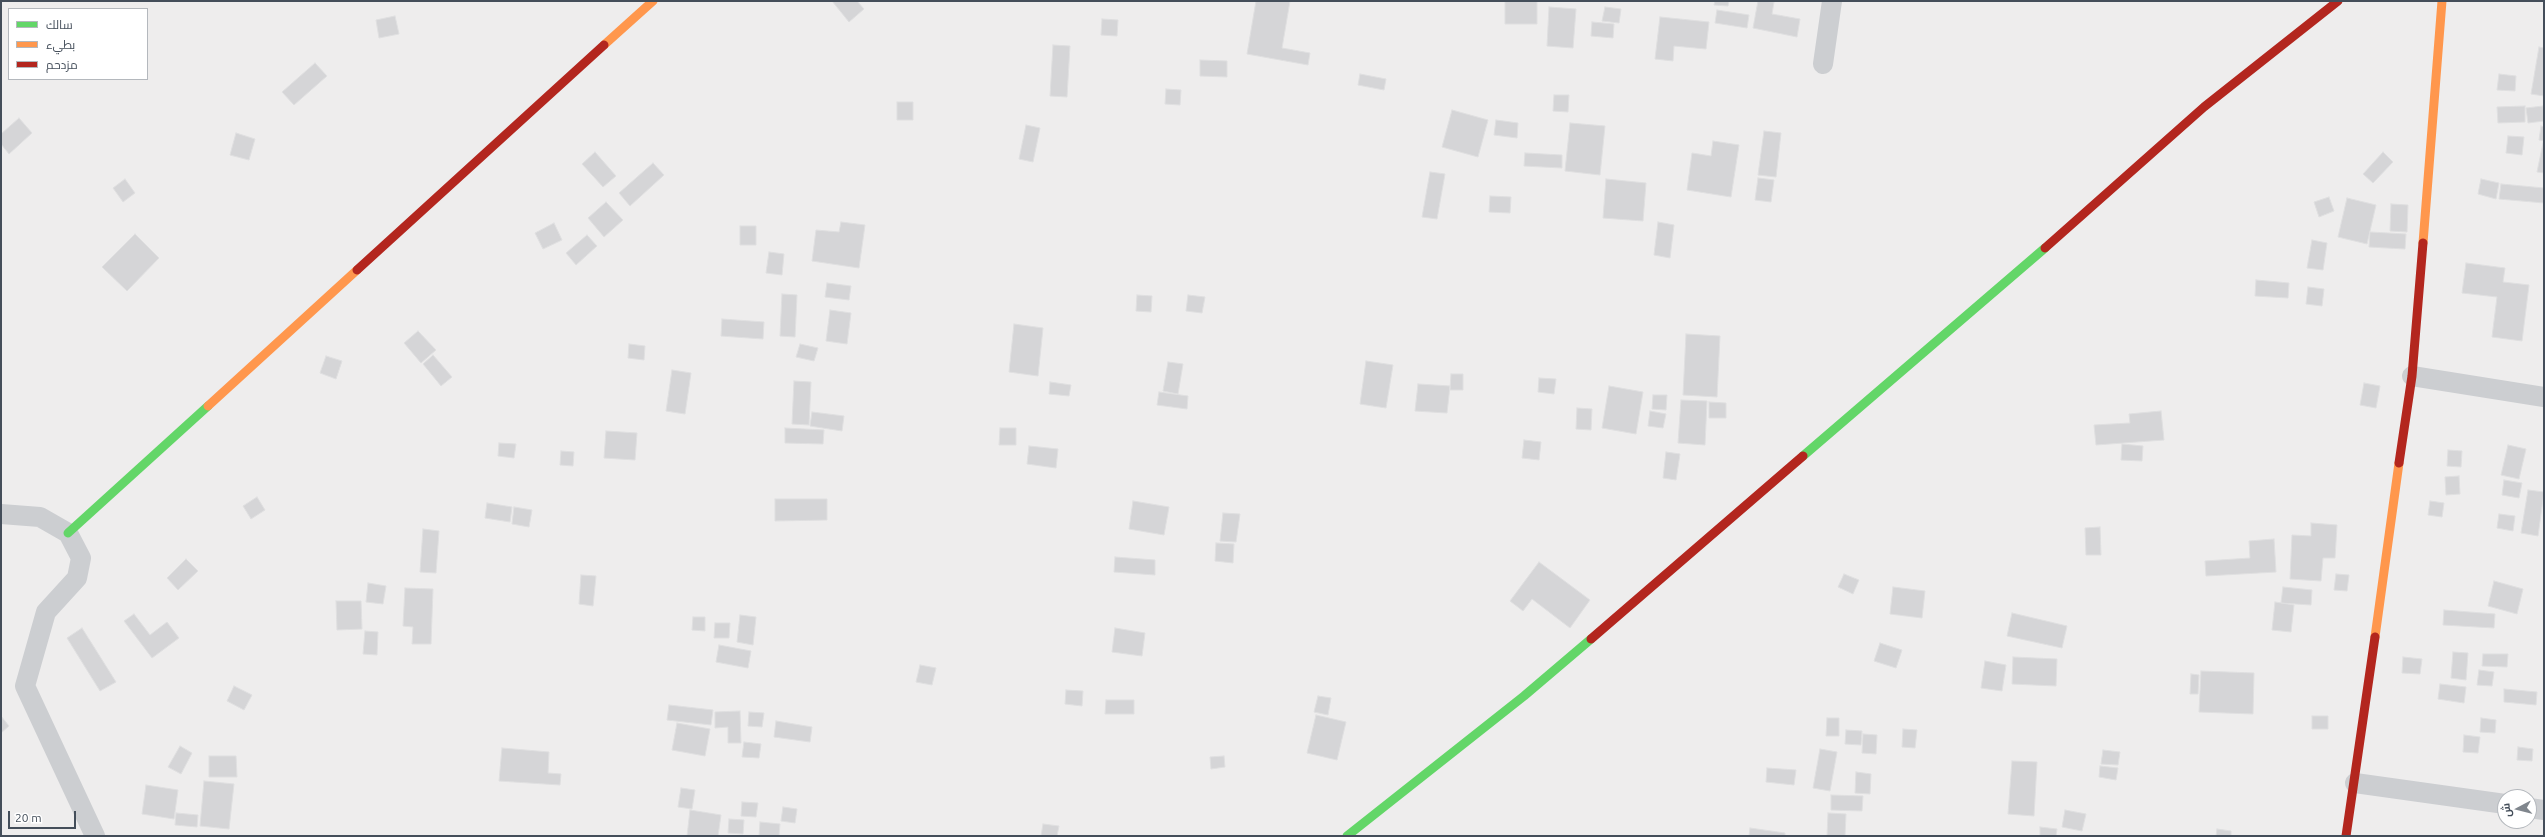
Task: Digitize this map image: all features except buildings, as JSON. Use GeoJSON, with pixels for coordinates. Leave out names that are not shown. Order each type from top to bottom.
{"type":"FeatureCollection","features":[{"type":"Feature","properties":{"kind":"street"},"geometry":{"type":"LineString","coordinates":[[68,533],[653,1]]}},
{"type":"Feature","properties":{"kind":"street"},"geometry":{"type":"LineString","coordinates":[[1823,64],[1832,1]]}},
{"type":"Feature","properties":{"kind":"street"},"geometry":{"type":"LineString","coordinates":[[1347,836],[1524,696],[2018,272],[2204,107],[2338,1]]}},
{"type":"Feature","properties":{"kind":"street"},"geometry":{"type":"LineString","coordinates":[[2346,836],[2355,783],[2412,376],[2442,1]]}},
{"type":"Feature","properties":{"kind":"street"},"geometry":{"type":"LineString","coordinates":[[2412,376],[2544,397]]}},
{"type":"Feature","properties":{"kind":"street"},"geometry":{"type":"LineString","coordinates":[[1,514],[40,517],[68,533],[81,558],[77,578],[46,612],[25,686],[95,836]]}},
{"type":"Feature","properties":{"kind":"street"},"geometry":{"type":"LineString","coordinates":[[2355,783],[2497,803]]}},
{"type":"Feature","properties":{"kind":"traffic: fast"},"geometry":{"type":"LineString","coordinates":[[1803,456],[2045,248]]}},
{"type":"Feature","properties":{"kind":"traffic: fast"},"geometry":{"type":"LineString","coordinates":[[68,533],[208,406]]}},
{"type":"Feature","properties":{"kind":"traffic: fast"},"geometry":{"type":"LineString","coordinates":[[1347,836],[1524,696],[1591,639]]}},
{"type":"Feature","properties":{"kind":"traffic: slow"},"geometry":{"type":"LineString","coordinates":[[604,45],[653,1]]}},
{"type":"Feature","properties":{"kind":"traffic: slow"},"geometry":{"type":"LineString","coordinates":[[2423,243],[2442,1]]}},
{"type":"Feature","properties":{"kind":"traffic: slow"},"geometry":{"type":"LineString","coordinates":[[208,406],[357,270]]}},
{"type":"Feature","properties":{"kind":"traffic: slow"},"geometry":{"type":"LineString","coordinates":[[2375,637],[2399,463]]}},
{"type":"Feature","properties":{"kind":"traffic: jam"},"geometry":{"type":"LineString","coordinates":[[2045,248],[2204,107],[2338,1]]}},
{"type":"Feature","properties":{"kind":"traffic: jam"},"geometry":{"type":"LineString","coordinates":[[357,270],[604,45]]}},
{"type":"Feature","properties":{"kind":"traffic: jam"},"geometry":{"type":"LineString","coordinates":[[2399,463],[2412,376],[2423,243]]}},
{"type":"Feature","properties":{"kind":"traffic: jam"},"geometry":{"type":"LineString","coordinates":[[1591,639],[1803,456]]}},
{"type":"Feature","properties":{"kind":"traffic: jam"},"geometry":{"type":"LineString","coordinates":[[2346,836],[2375,637]]}}]}
